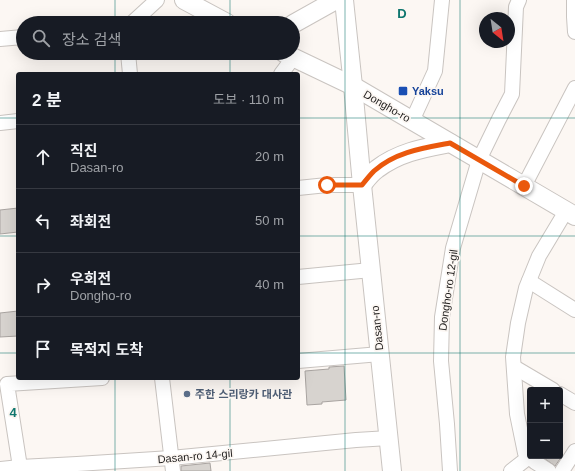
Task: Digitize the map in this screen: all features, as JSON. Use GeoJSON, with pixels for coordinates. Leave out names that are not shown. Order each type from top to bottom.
{"type":"FeatureCollection","features":[{"type":"Feature","properties":{"kind":"main road"},"geometry":{"type":"LineString","coordinates":[[184,0],[214,16]]}},
{"type":"Feature","properties":{"kind":"main road"},"geometry":{"type":"LineString","coordinates":[[300,20],[336,0]]}},
{"type":"Feature","properties":{"kind":"main road","name":"Dasan-ro"},"geometry":{"type":"LineString","coordinates":[[344,0],[354,86],[362,185],[392,471]]}},
{"type":"Feature","properties":{"kind":"main road","name":"Dongho-ro"},"geometry":{"type":"LineString","coordinates":[[299,60],[354,86],[570,213]]}},
{"type":"Feature","properties":{"kind":"main road"},"geometry":{"type":"LineString","coordinates":[[362,185],[377,169],[400,155],[419,149],[450,143]]}},
{"type":"Feature","properties":{"kind":"street"},"geometry":{"type":"LineString","coordinates":[[140,16],[157,0]]}},
{"type":"Feature","properties":{"kind":"street"},"geometry":{"type":"LineString","coordinates":[[412,120],[435,71],[442,0]]}},
{"type":"Feature","properties":{"kind":"street"},"geometry":{"type":"LineString","coordinates":[[478,160],[512,94],[516,7],[519,0]]}},
{"type":"Feature","properties":{"kind":"street"},"geometry":{"type":"LineString","coordinates":[[574,0],[575,32]]}},
{"type":"Feature","properties":{"kind":"street"},"geometry":{"type":"LineString","coordinates":[[0,39],[16,38]]}},
{"type":"Feature","properties":{"kind":"street"},"geometry":{"type":"LineString","coordinates":[[129,60],[130,72]]}},
{"type":"Feature","properties":{"kind":"street","name":"Dongho-ro"},"geometry":{"type":"LineString","coordinates":[[282,72],[286,60]]}},
{"type":"Feature","properties":{"kind":"street"},"geometry":{"type":"LineString","coordinates":[[524,186],[575,88]]}},
{"type":"Feature","properties":{"kind":"street"},"geometry":{"type":"LineString","coordinates":[[0,123],[16,121]]}},
{"type":"Feature","properties":{"kind":"street","name":"Dongho-ro 12-gil"},"geometry":{"type":"LineString","coordinates":[[450,471],[441,361],[442,317],[453,248],[478,160]]}},
{"type":"Feature","properties":{"kind":"street"},"geometry":{"type":"LineString","coordinates":[[300,188],[327,185],[362,185]]}},
{"type":"Feature","properties":{"kind":"street"},"geometry":{"type":"LineString","coordinates":[[527,455],[524,453],[517,414],[513,357],[518,323],[526,288],[539,256],[570,213]]}},
{"type":"Feature","properties":{"kind":"street"},"geometry":{"type":"LineString","coordinates":[[300,277],[371,270]]}},
{"type":"Feature","properties":{"kind":"street"},"geometry":{"type":"LineString","coordinates":[[530,281],[575,310]]}},
{"type":"Feature","properties":{"kind":"street"},"geometry":{"type":"LineString","coordinates":[[300,361],[380,354]]}},
{"type":"Feature","properties":{"kind":"street"},"geometry":{"type":"LineString","coordinates":[[514,367],[548,387]]}},
{"type":"Feature","properties":{"kind":"street"},"geometry":{"type":"LineString","coordinates":[[20,466],[7,384],[70,380]]}},
{"type":"Feature","properties":{"kind":"street"},"geometry":{"type":"LineString","coordinates":[[162,380],[172,465]]}},
{"type":"Feature","properties":{"kind":"street"},"geometry":{"type":"LineString","coordinates":[[563,396],[575,403]]}},
{"type":"Feature","properties":{"kind":"street","name":"Dasan-ro 14-gil"},"geometry":{"type":"LineString","coordinates":[[0,469],[20,466],[78,464],[172,465],[348,441],[389,438]]}},
{"type":"Feature","properties":{"kind":"street"},"geometry":{"type":"LineString","coordinates":[[562,471],[575,451]]}},
{"type":"Feature","properties":{"kind":"street"},"geometry":{"type":"LineString","coordinates":[[511,471],[527,459]]}},
{"type":"Feature","properties":{"kind":"street"},"geometry":{"type":"LineString","coordinates":[[531,459],[549,471]]}},
{"type":"Feature","properties":{"kind":"building"},"geometry":{"type":"Polygon","coordinates":[[[16,208],[16,232],[0,234],[0,210],[16,208]]]}},
{"type":"Feature","properties":{"kind":"building"},"geometry":{"type":"Polygon","coordinates":[[[16,311],[16,336],[0,337],[0,313],[16,311]]]}},
{"type":"Feature","properties":{"kind":"building"},"geometry":{"type":"Polygon","coordinates":[[[344,366],[346,400],[307,405],[305,371],[344,366]]]}},
{"type":"Feature","properties":{"kind":"building"},"geometry":{"type":"Polygon","coordinates":[[[545,459],[560,459],[555,466],[545,459]]]}},
{"type":"Feature","properties":{"kind":"building"},"geometry":{"type":"Polygon","coordinates":[[[210,463],[211,471],[181,471],[181,466],[210,463]]]}},
{"type":"Feature","properties":{"kind":"place","name":"Yaksu"},"geometry":{"type":"Point","coordinates":[403,91]}},
{"type":"Feature","properties":{"kind":"place","name":"주한 스리랑카 대사관"},"geometry":{"type":"Point","coordinates":[187,394]}},
{"type":"Feature","properties":{"kind":"route"},"geometry":{"type":"LineString","coordinates":[[327,185],[362,185],[373,172],[396,157],[419,149],[450,143],[524,186]]}}]}
